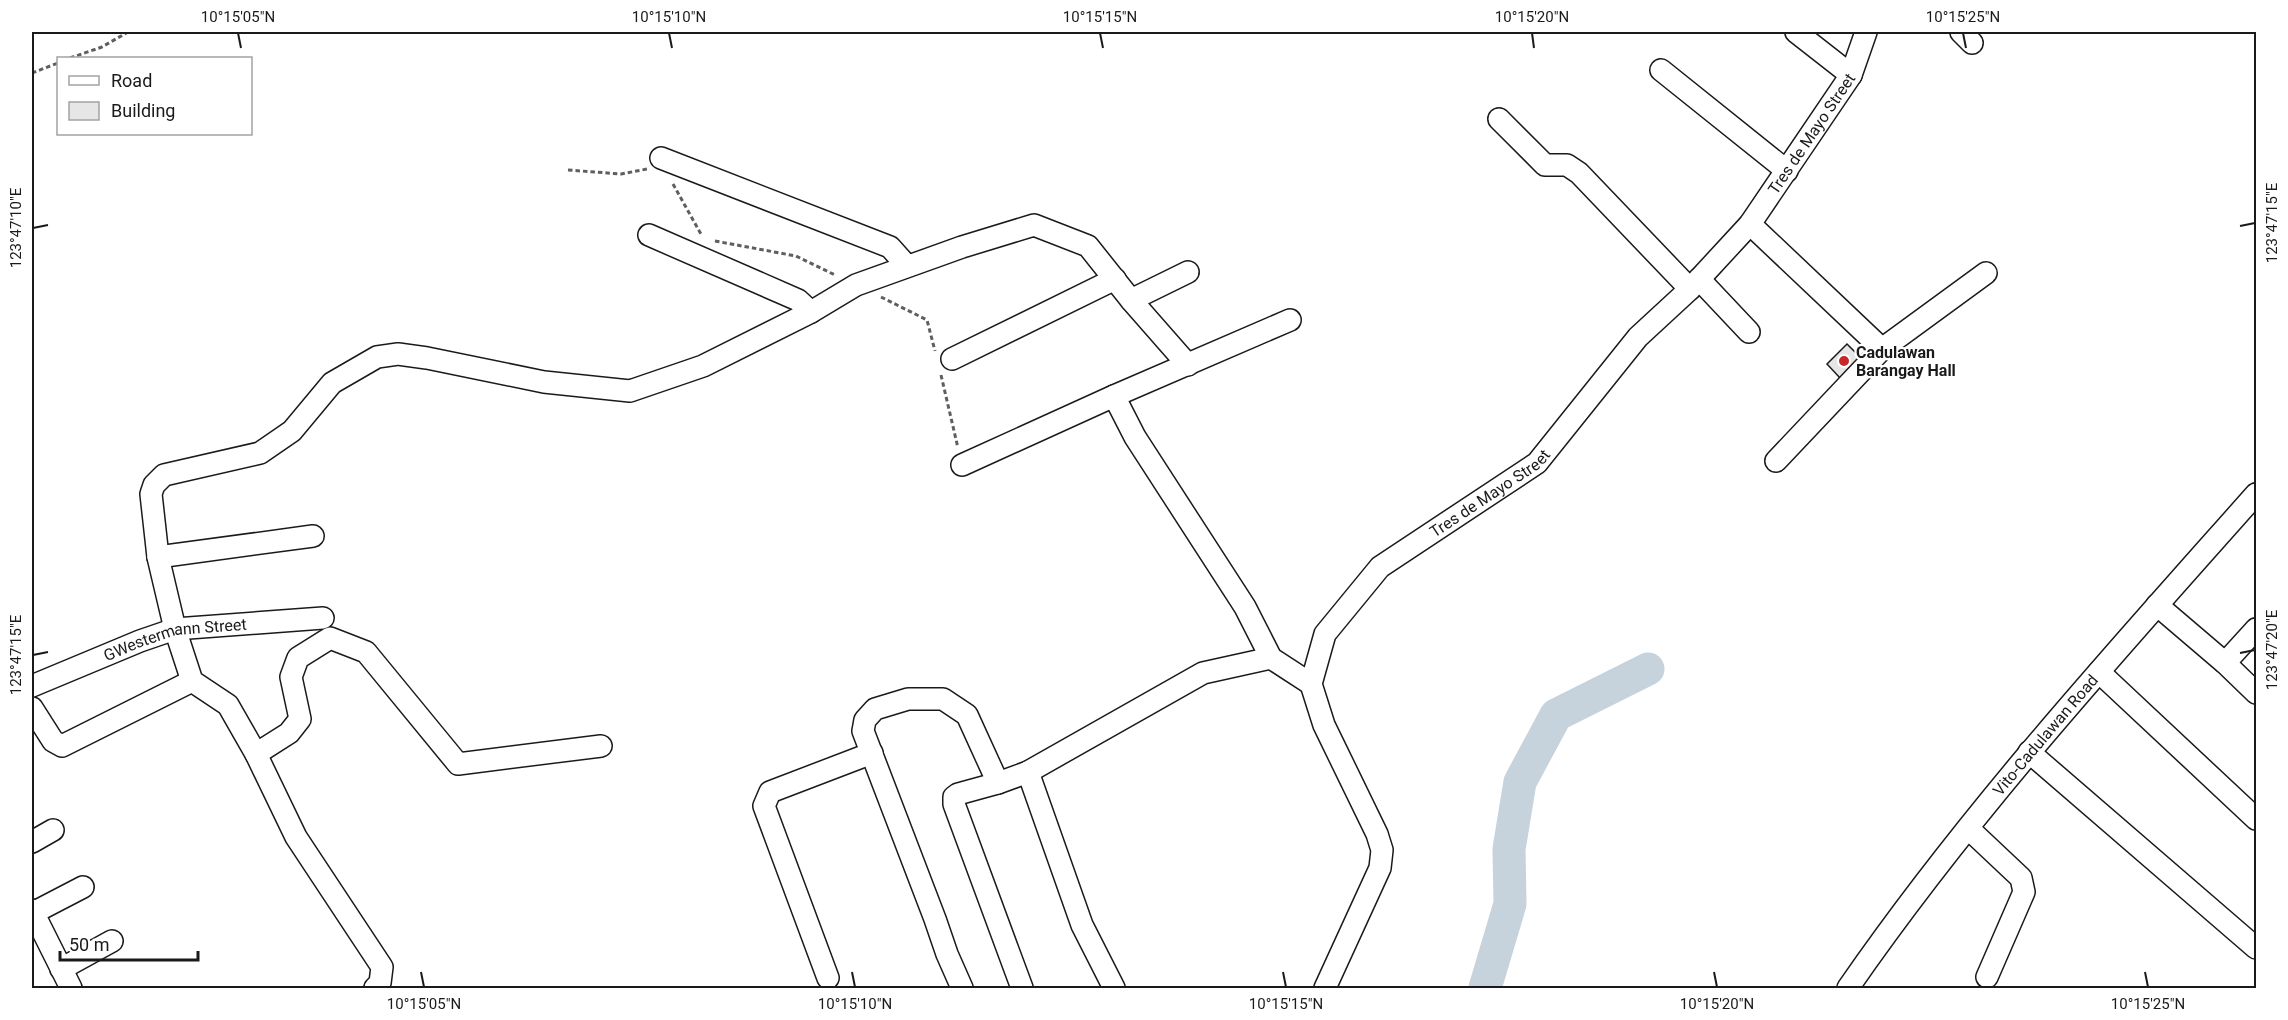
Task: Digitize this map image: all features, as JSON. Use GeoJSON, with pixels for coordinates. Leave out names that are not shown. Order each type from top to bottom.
{"type":"FeatureCollection","features":[{"type":"Feature","properties":{"kind":"street"},"geometry":{"type":"LineString","coordinates":[[1796,32],[1851,75]]}},
{"type":"Feature","properties":{"kind":"street","name":"Tres de Mayo Street"},"geometry":{"type":"LineString","coordinates":[[1311,684],[1325,634],[1380,567],[1537,463],[1638,337],[1695,284],[1750,224],[1851,75],[1866,32]]}},
{"type":"Feature","properties":{"kind":"street"},"geometry":{"type":"LineString","coordinates":[[1661,70],[1787,171]]}},
{"type":"Feature","properties":{"kind":"street"},"geometry":{"type":"LineString","coordinates":[[1499,118],[1545,165],[1567,165],[1579,173],[1695,284],[1749,332]]}},
{"type":"Feature","properties":{"kind":"street"},"geometry":{"type":"LineString","coordinates":[[661,158],[890,247],[907,266]]}},
{"type":"Feature","properties":{"kind":"street"},"geometry":{"type":"LineString","coordinates":[[1750,224],[1882,349]]}},
{"type":"Feature","properties":{"kind":"street"},"geometry":{"type":"LineString","coordinates":[[375,988],[380,982],[382,967],[296,837],[256,754],[228,705],[192,681],[175,629],[158,557],[151,494],[158,480],[164,475],[260,453],[292,431],[333,383],[377,357],[398,354],[544,382],[630,391],[703,366],[811,312],[856,285],[962,246],[1034,225],[1088,246],[1131,300],[1188,364]]}},
{"type":"Feature","properties":{"kind":"street"},"geometry":{"type":"LineString","coordinates":[[649,235],[798,300],[811,312]]}},
{"type":"Feature","properties":{"kind":"street"},"geometry":{"type":"LineString","coordinates":[[1131,300],[1188,272]]}},
{"type":"Feature","properties":{"kind":"street"},"geometry":{"type":"LineString","coordinates":[[1776,461],[1882,349],[1986,273]]}},
{"type":"Feature","properties":{"kind":"street"},"geometry":{"type":"LineString","coordinates":[[952,359],[1114,279]]}},
{"type":"Feature","properties":{"kind":"street"},"geometry":{"type":"LineString","coordinates":[[962,465],[1290,320]]}},
{"type":"Feature","properties":{"kind":"street"},"geometry":{"type":"LineString","coordinates":[[1114,396],[1135,437],[1245,607],[1271,658],[1311,684],[1324,725],[1377,834],[1382,850],[1380,868],[1325,988]]}},
{"type":"Feature","properties":{"kind":"street","name":"Vito-Cadulawan Road"},"geometry":{"type":"LineString","coordinates":[[1848,988],[1885,935],[2029,752],[2256,494]]}},
{"type":"Feature","properties":{"kind":"street"},"geometry":{"type":"LineString","coordinates":[[158,557],[313,536]]}},
{"type":"Feature","properties":{"kind":"street"},"geometry":{"type":"LineString","coordinates":[[2157,605],[2225,663],[2256,693]]}},
{"type":"Feature","properties":{"kind":"street","name":"GWestermann Street"},"geometry":{"type":"LineString","coordinates":[[32,686],[140,641],[175,629],[323,618]]}},
{"type":"Feature","properties":{"kind":"street"},"geometry":{"type":"LineString","coordinates":[[2225,663],[2256,629]]}},
{"type":"Feature","properties":{"kind":"street"},"geometry":{"type":"LineString","coordinates":[[256,754],[289,733],[300,719],[291,677],[298,658],[330,638],[366,652],[458,764],[601,746]]}},
{"type":"Feature","properties":{"kind":"street"},"geometry":{"type":"LineString","coordinates":[[1022,988],[954,804],[954,797],[1028,772],[1203,674],[1271,658]]}},
{"type":"Feature","properties":{"kind":"street"},"geometry":{"type":"LineString","coordinates":[[2099,672],[2256,819]]}},
{"type":"Feature","properties":{"kind":"street"},"geometry":{"type":"LineString","coordinates":[[32,708],[53,741],[62,746],[192,681]]}},
{"type":"Feature","properties":{"kind":"street"},"geometry":{"type":"LineString","coordinates":[[962,988],[863,731],[865,720],[874,709],[908,699],[943,699],[967,715],[998,783]]}},
{"type":"Feature","properties":{"kind":"street"},"geometry":{"type":"LineString","coordinates":[[2029,752],[2256,948]]}},
{"type":"Feature","properties":{"kind":"street"},"geometry":{"type":"LineString","coordinates":[[828,978],[764,806],[770,792],[872,753]]}},
{"type":"Feature","properties":{"kind":"street"},"geometry":{"type":"LineString","coordinates":[[1028,772],[1082,925],[1114,988]]}},
{"type":"Feature","properties":{"kind":"street"},"geometry":{"type":"LineString","coordinates":[[1969,829],[2021,878],[2024,886],[2024,892],[1987,977]]}},
{"type":"Feature","properties":{"kind":"street"},"geometry":{"type":"LineString","coordinates":[[32,842],[53,830]]}},
{"type":"Feature","properties":{"kind":"street"},"geometry":{"type":"LineString","coordinates":[[71,988],[32,912],[84,887]]}},
{"type":"Feature","properties":{"kind":"street"},"geometry":{"type":"LineString","coordinates":[[61,969],[112,941]]}},
{"type":"Feature","properties":{"kind":"path"},"geometry":{"type":"LineString","coordinates":[[73,57],[102,47],[128,32]]}},
{"type":"Feature","properties":{"kind":"path"},"geometry":{"type":"LineString","coordinates":[[32,73],[57,63]]}},
{"type":"Feature","properties":{"kind":"building","name":"Cadulawan Barangay Hall"},"geometry":{"type":"Polygon","coordinates":[[[1847,344],[1860,357],[1840,378],[1827,364],[1847,344]]]}},
{"type":"Feature","properties":{"kind":"waterway"},"geometry":{"type":"LineString","coordinates":[[1485,988],[1510,904],[1509,849],[1520,782],[1556,715],[1648,669]]}},
{"type":"Feature","properties":{"kind":"place","name":"Cadulawan Barangay Hall"},"geometry":{"type":"Point","coordinates":[1844,361]}}]}
